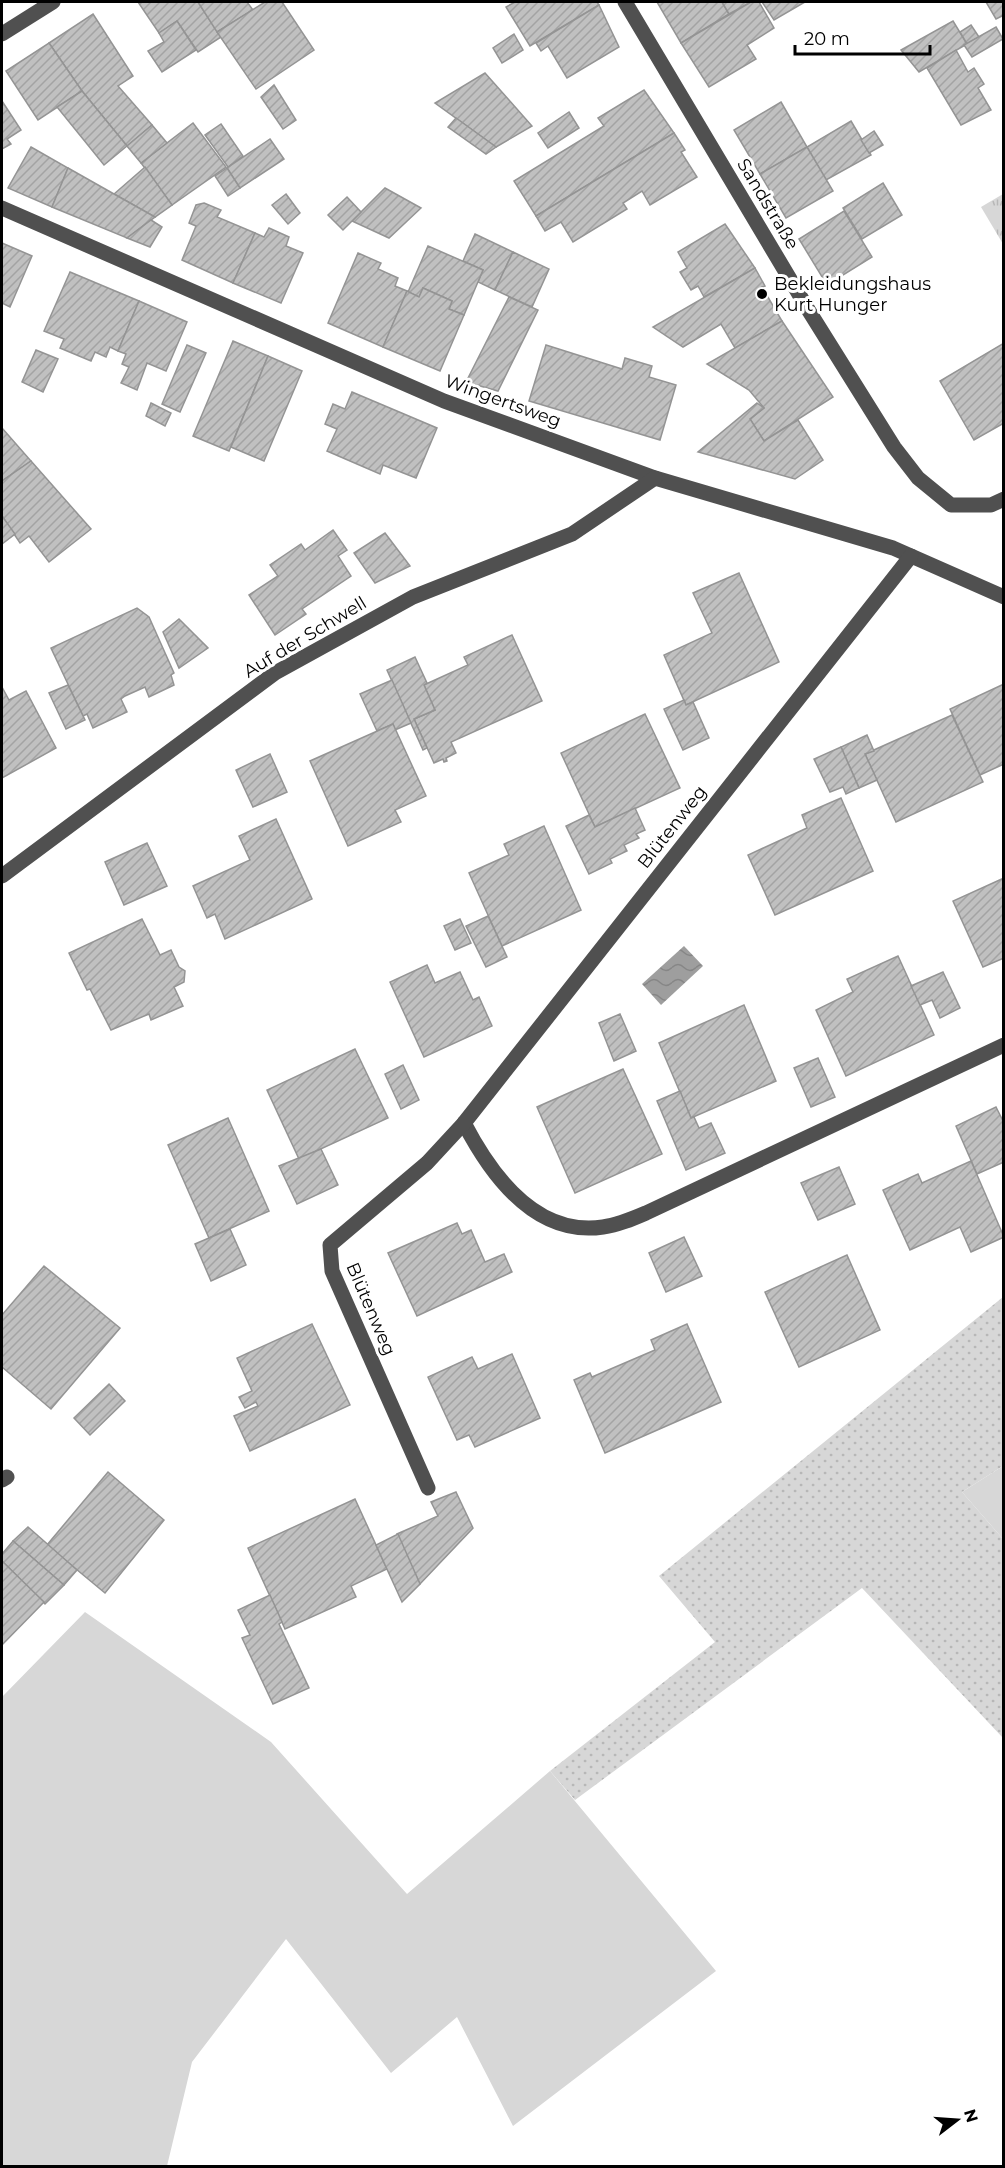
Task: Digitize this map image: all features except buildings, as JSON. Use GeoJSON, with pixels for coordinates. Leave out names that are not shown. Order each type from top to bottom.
{"type":"FeatureCollection","features":[{"type":"Feature","properties":{"kind":"street"},"geometry":{"type":"LineString","coordinates":[[2,34],[53,2]]}},
{"type":"Feature","properties":{"kind":"street","name":"Sandstraße"},"geometry":{"type":"LineString","coordinates":[[626,2],[803,300],[894,447],[918,478],[951,505],[991,505],[1004,499]]}},
{"type":"Feature","properties":{"kind":"street","name":"Wingertsweg"},"geometry":{"type":"LineString","coordinates":[[2,208],[444,401],[656,478],[893,548],[1004,597]]}},
{"type":"Feature","properties":{"kind":"street","name":"Auf der Schwell"},"geometry":{"type":"LineString","coordinates":[[2,876],[275,673],[413,597],[572,534],[656,478]]}},
{"type":"Feature","properties":{"kind":"street","name":"Blütenweg"},"geometry":{"type":"LineString","coordinates":[[428,1488],[332,1271],[330,1245],[427,1163],[464,1123],[911,556]]}},
{"type":"Feature","properties":{"kind":"street"},"geometry":{"type":"LineString","coordinates":[[464,1123],[480,1155],[499,1179],[532,1211],[570,1226],[600,1228],[616,1225],[646,1213],[1004,1045]]}},
{"type":"Feature","properties":{"kind":"green space"},"geometry":{"type":"Polygon","coordinates":[[[1003,194],[1003,244],[981,207],[1003,194]]]}},
{"type":"Feature","properties":{"kind":"green space"},"geometry":{"type":"Polygon","coordinates":[[[1003,1297],[1003,1466],[962,1492],[1003,1539],[1003,1738],[862,1588],[575,1800],[550,1771],[715,1642],[659,1576],[1003,1297]]]}},
{"type":"Feature","properties":{"kind":"green space"},"geometry":{"type":"Polygon","coordinates":[[[1003,1466],[1003,1539],[962,1492],[1003,1466]]]}},
{"type":"Feature","properties":{"kind":"green space"},"geometry":{"type":"Polygon","coordinates":[[[85,1612],[271,1742],[407,1894],[550,1771],[716,1971],[513,2126],[457,2017],[391,2073],[286,1939],[192,2062],[167,2166],[2,2166],[2,1697],[85,1612]]]}},
{"type":"Feature","properties":{"kind":"water"},"geometry":{"type":"Polygon","coordinates":[[[684,946],[703,966],[661,1005],[642,984],[684,946]]]}},
{"type":"Feature","properties":{"kind":"place","name":"Bekleidungshaus Kurt Hunger"},"geometry":{"type":"Point","coordinates":[762,294]}}]}
